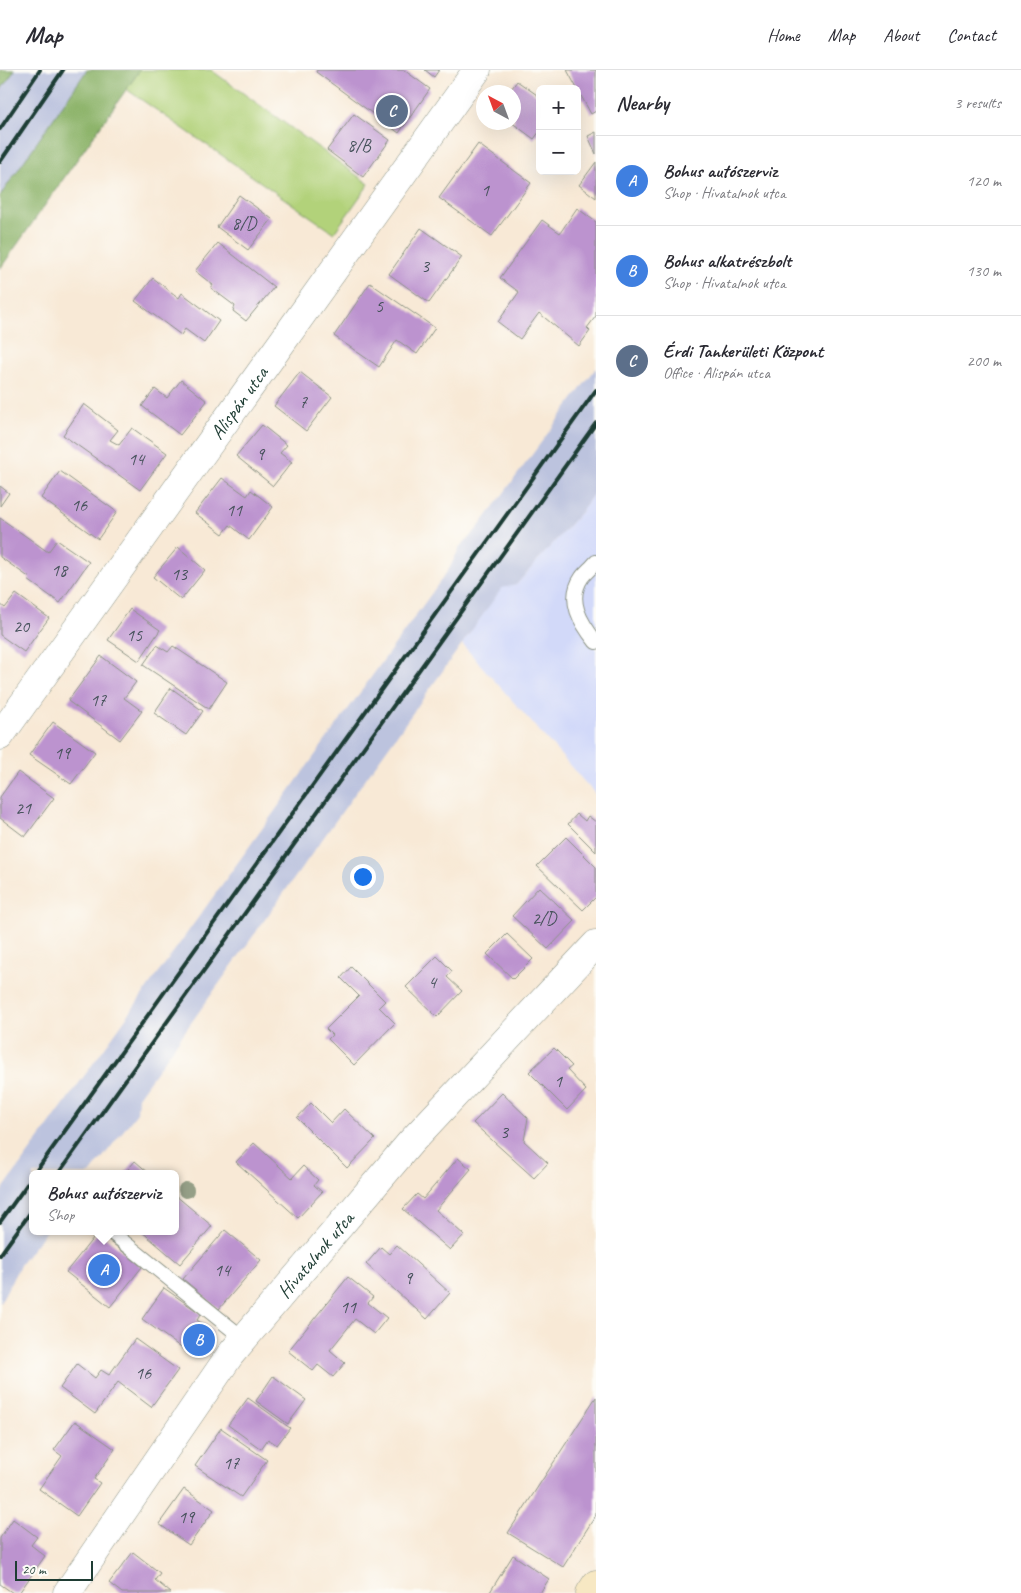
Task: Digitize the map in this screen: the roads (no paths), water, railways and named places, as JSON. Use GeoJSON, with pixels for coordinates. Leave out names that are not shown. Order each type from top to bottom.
{"type":"FeatureCollection","features":[{"type":"Feature","properties":{"kind":"main road"},"geometry":{"type":"LineString","coordinates":[[590,1593],[596,1584]]}},
{"type":"Feature","properties":{"kind":"street","name":"Alispán utca"},"geometry":{"type":"LineString","coordinates":[[0,736],[477,70]]}},
{"type":"Feature","properties":{"kind":"street","name":"Hivatalnok utca"},"geometry":{"type":"LineString","coordinates":[[67,1593],[230,1355],[410,1144],[596,944]]}},
{"type":"Feature","properties":{"kind":"lane"},"geometry":{"type":"LineString","coordinates":[[596,562],[582,577],[575,593],[575,610],[585,628],[596,642]]}},
{"type":"Feature","properties":{"kind":"lane"},"geometry":{"type":"LineString","coordinates":[[115,1235],[244,1339]]}},
{"type":"Feature","properties":{"kind":"railway"},"geometry":{"type":"LineString","coordinates":[[0,129],[40,70]]}},
{"type":"Feature","properties":{"kind":"railway"},"geometry":{"type":"LineString","coordinates":[[0,162],[63,70]]}},
{"type":"Feature","properties":{"kind":"railway"},"geometry":{"type":"LineString","coordinates":[[37,1170],[596,390]]}},
{"type":"Feature","properties":{"kind":"railway"},"geometry":{"type":"LineString","coordinates":[[61,1170],[596,423]]}},
{"type":"Feature","properties":{"kind":"railway"},"geometry":{"type":"LineString","coordinates":[[0,1222],[29,1182]]}},
{"type":"Feature","properties":{"kind":"railway"},"geometry":{"type":"LineString","coordinates":[[0,1255],[29,1215]]}},
{"type":"Feature","properties":{"kind":"place","name":"Érdi Tankerületi Központ"},"geometry":{"type":"Point","coordinates":[392,111]}},
{"type":"Feature","properties":{"kind":"place","name":"Bohus autószerviz"},"geometry":{"type":"Point","coordinates":[104,1270]}},
{"type":"Feature","properties":{"kind":"place","name":"Bohus alkatrészbolt"},"geometry":{"type":"Point","coordinates":[199,1340]}}]}
